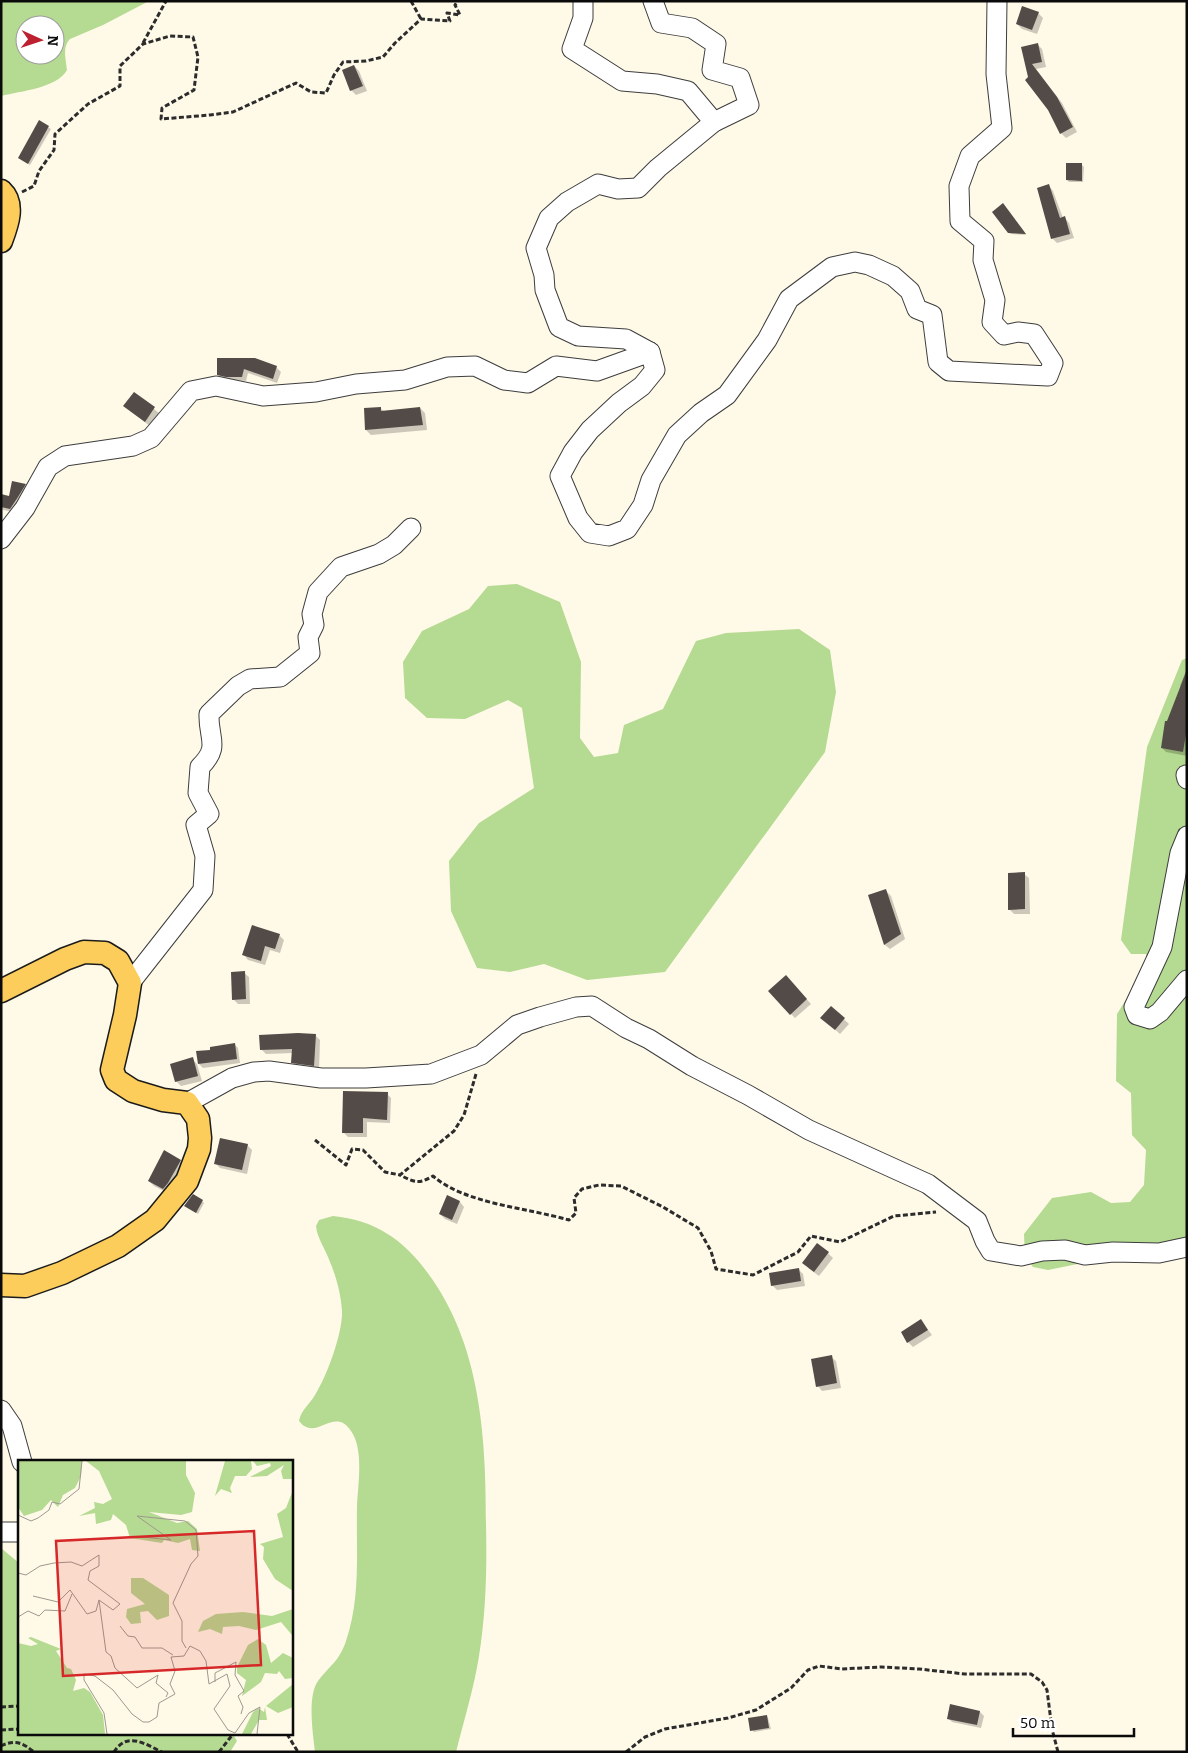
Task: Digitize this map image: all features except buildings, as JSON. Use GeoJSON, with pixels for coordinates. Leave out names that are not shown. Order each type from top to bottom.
{"type":"FeatureCollection","features":[{"type":"Feature","properties":{"kind":"main road"},"geometry":{"type":"LineString","coordinates":[[1,241],[9,213],[4,195]]}},
{"type":"Feature","properties":{"kind":"main road"},"geometry":{"type":"LineString","coordinates":[[1,991],[65,959],[84,952],[105,954],[118,961],[130,983],[125,1015],[112,1070],[116,1080],[133,1091],[163,1100],[187,1103],[198,1119],[200,1138],[199,1149],[187,1180],[155,1220],[118,1246],[62,1273],[25,1286],[1,1285]]}},
{"type":"Feature","properties":{"kind":"street"},"geometry":{"type":"LineString","coordinates":[[582,1],[583,18],[572,49],[622,81],[657,84],[688,91],[714,122]]}},
{"type":"Feature","properties":{"kind":"street"},"geometry":{"type":"LineString","coordinates":[[653,1],[661,23],[692,28],[716,44],[712,70],[740,78],[749,105],[714,122],[658,168],[638,188],[618,189],[598,184],[567,202],[549,218],[536,248],[544,275],[545,290],[560,328],[578,336],[626,339],[650,352],[655,370],[642,386],[619,403],[590,430],[573,452],[560,476],[578,518],[590,533],[609,536],[627,529],[643,505],[651,480],[677,435],[701,413],[727,395],[767,340],[789,299],[832,267],[855,262],[868,265],[893,276],[910,291],[917,309],[932,315],[938,362],[949,371],[1048,376],[1053,363],[1034,334],[1018,332],[1004,335],[992,322],[995,300],[983,260],[984,241],[960,220],[959,186],[970,156],[1002,128],[996,74],[997,1]]}},
{"type":"Feature","properties":{"kind":"street"},"geometry":{"type":"LineString","coordinates":[[1,539],[25,508],[48,467],[65,456],[133,446],[151,438],[191,391],[216,386],[263,396],[316,392],[356,384],[404,380],[447,367],[475,366],[504,380],[528,383],[556,366],[597,371],[650,352]]}},
{"type":"Feature","properties":{"kind":"street"},"geometry":{"type":"LineString","coordinates":[[130,983],[203,890],[205,856],[196,825],[209,814],[198,793],[200,767],[210,757],[213,742],[208,728],[209,714],[238,686],[250,679],[280,677],[310,653],[308,638],[314,625],[312,614],[318,592],[341,567],[379,554],[394,545],[411,528]]}},
{"type":"Feature","properties":{"kind":"street"},"geometry":{"type":"LineString","coordinates":[[1187,836],[1180,853],[1162,947],[1134,1007],[1137,1015],[1150,1019],[1160,1012],[1187,980]]}},
{"type":"Feature","properties":{"kind":"street"},"geometry":{"type":"LineString","coordinates":[[187,1103],[232,1078],[254,1072],[269,1071],[321,1078],[366,1078],[431,1074],[481,1055],[517,1026],[540,1017],[576,1007],[592,1006],[692,1066],[809,1130],[928,1184],[976,1221],[991,1251],[1020,1256],[1042,1251],[1065,1250],[1085,1255],[1113,1252],[1159,1252],[1187,1247]]}},
{"type":"Feature","properties":{"kind":"street"},"geometry":{"type":"LineString","coordinates":[[1,1410],[12,1426],[21,1460]]}},
{"type":"Feature","properties":{"kind":"street"},"geometry":{"type":"LineString","coordinates":[[1,1532],[18,1532]]}},
{"type":"Feature","properties":{"kind":"path"},"geometry":{"type":"LineString","coordinates":[[4,195],[34,186],[39,171],[54,150],[55,134],[88,104],[120,86],[120,66],[143,44],[166,1]]}},
{"type":"Feature","properties":{"kind":"path"},"geometry":{"type":"LineString","coordinates":[[411,1],[421,19]]}},
{"type":"Feature","properties":{"kind":"path"},"geometry":{"type":"LineString","coordinates":[[143,44],[170,36],[193,37],[198,57],[194,90],[162,108],[162,119],[233,112],[296,84],[311,92],[326,93],[334,75],[343,62],[366,61],[383,57],[421,19],[450,21],[448,13],[460,15],[455,5],[458,1]]}},
{"type":"Feature","properties":{"kind":"path"},"geometry":{"type":"LineString","coordinates":[[400,1175],[443,1141],[460,1124],[481,1055]]}},
{"type":"Feature","properties":{"kind":"path"},"geometry":{"type":"LineString","coordinates":[[315,1140],[346,1165],[352,1149],[363,1150],[385,1172],[400,1175],[415,1183],[424,1182],[433,1176],[444,1186],[486,1201],[569,1220],[576,1213],[574,1198],[582,1189],[599,1185],[622,1186],[698,1228],[711,1251],[716,1269],[752,1275],[798,1252],[811,1236],[840,1242],[894,1216],[961,1210]]}},
{"type":"Feature","properties":{"kind":"path"},"geometry":{"type":"LineString","coordinates":[[626,1752],[645,1737],[665,1729],[728,1718],[756,1710],[791,1688],[808,1670],[819,1666],[842,1669],[882,1667],[919,1669],[965,1674],[1031,1674],[1042,1682],[1046,1690],[1052,1729],[1058,1752]]}},
{"type":"Feature","properties":{"kind":"path"},"geometry":{"type":"LineString","coordinates":[[1,1708],[18,1706]]}},
{"type":"Feature","properties":{"kind":"path"},"geometry":{"type":"LineString","coordinates":[[1,1730],[18,1729]]}},
{"type":"Feature","properties":{"kind":"path"},"geometry":{"type":"LineString","coordinates":[[219,1752],[231,1736]]}},
{"type":"Feature","properties":{"kind":"path"},"geometry":{"type":"LineString","coordinates":[[288,1736],[298,1752]]}},
{"type":"Feature","properties":{"kind":"path"},"geometry":{"type":"LineString","coordinates":[[114,1752],[120,1743],[127,1740],[140,1742],[162,1752]]}},
{"type":"Feature","properties":{"kind":"path"},"geometry":{"type":"LineString","coordinates":[[1,1746],[19,1742],[34,1752]]}},
{"type":"Feature","properties":{"kind":"green space"},"geometry":{"type":"Polygon","coordinates":[[[1,1],[149,1],[103,25],[70,39],[65,49],[65,15],[15,15],[15,65],[65,65],[65,57],[67,70],[62,76],[38,88],[1,96],[1,1]]]}},
{"type":"Feature","properties":{"kind":"green space"},"geometry":{"type":"Polygon","coordinates":[[[517,584],[560,602],[581,662],[580,738],[594,757],[618,753],[624,725],[663,709],[696,641],[726,633],[799,629],[830,650],[836,692],[825,752],[665,972],[587,980],[544,964],[510,972],[477,968],[451,911],[449,861],[479,823],[534,788],[522,708],[508,700],[465,719],[427,718],[405,698],[403,662],[422,631],[469,609],[488,586],[517,584]]]}},
{"type":"Feature","properties":{"kind":"green space"},"geometry":{"type":"Polygon","coordinates":[[[1187,658],[1187,1255],[1165,1262],[1139,1263],[1117,1256],[1048,1270],[1033,1267],[1025,1257],[1024,1234],[1052,1198],[1091,1192],[1111,1203],[1130,1202],[1144,1185],[1146,1150],[1132,1135],[1131,1093],[1116,1081],[1117,1014],[1146,968],[1146,954],[1131,954],[1121,940],[1147,747],[1182,660],[1187,658]]]}},
{"type":"Feature","properties":{"kind":"green space"},"geometry":{"type":"Polygon","coordinates":[[[333,1216],[362,1222],[386,1233],[398,1241],[418,1260],[445,1300],[459,1330],[477,1392],[482,1425],[486,1491],[485,1607],[477,1668],[456,1752],[315,1752],[312,1725],[313,1696],[318,1681],[337,1659],[346,1641],[354,1608],[357,1574],[359,1457],[355,1438],[345,1424],[332,1422],[312,1428],[305,1427],[299,1421],[324,1377],[333,1354],[342,1320],[339,1292],[334,1273],[316,1226],[319,1220],[333,1216]]]}},
{"type":"Feature","properties":{"kind":"green space"},"geometry":{"type":"Polygon","coordinates":[[[1,1548],[18,1562],[18,1736],[234,1736],[237,1741],[230,1752],[1,1752],[1,1548]]]}}]}
